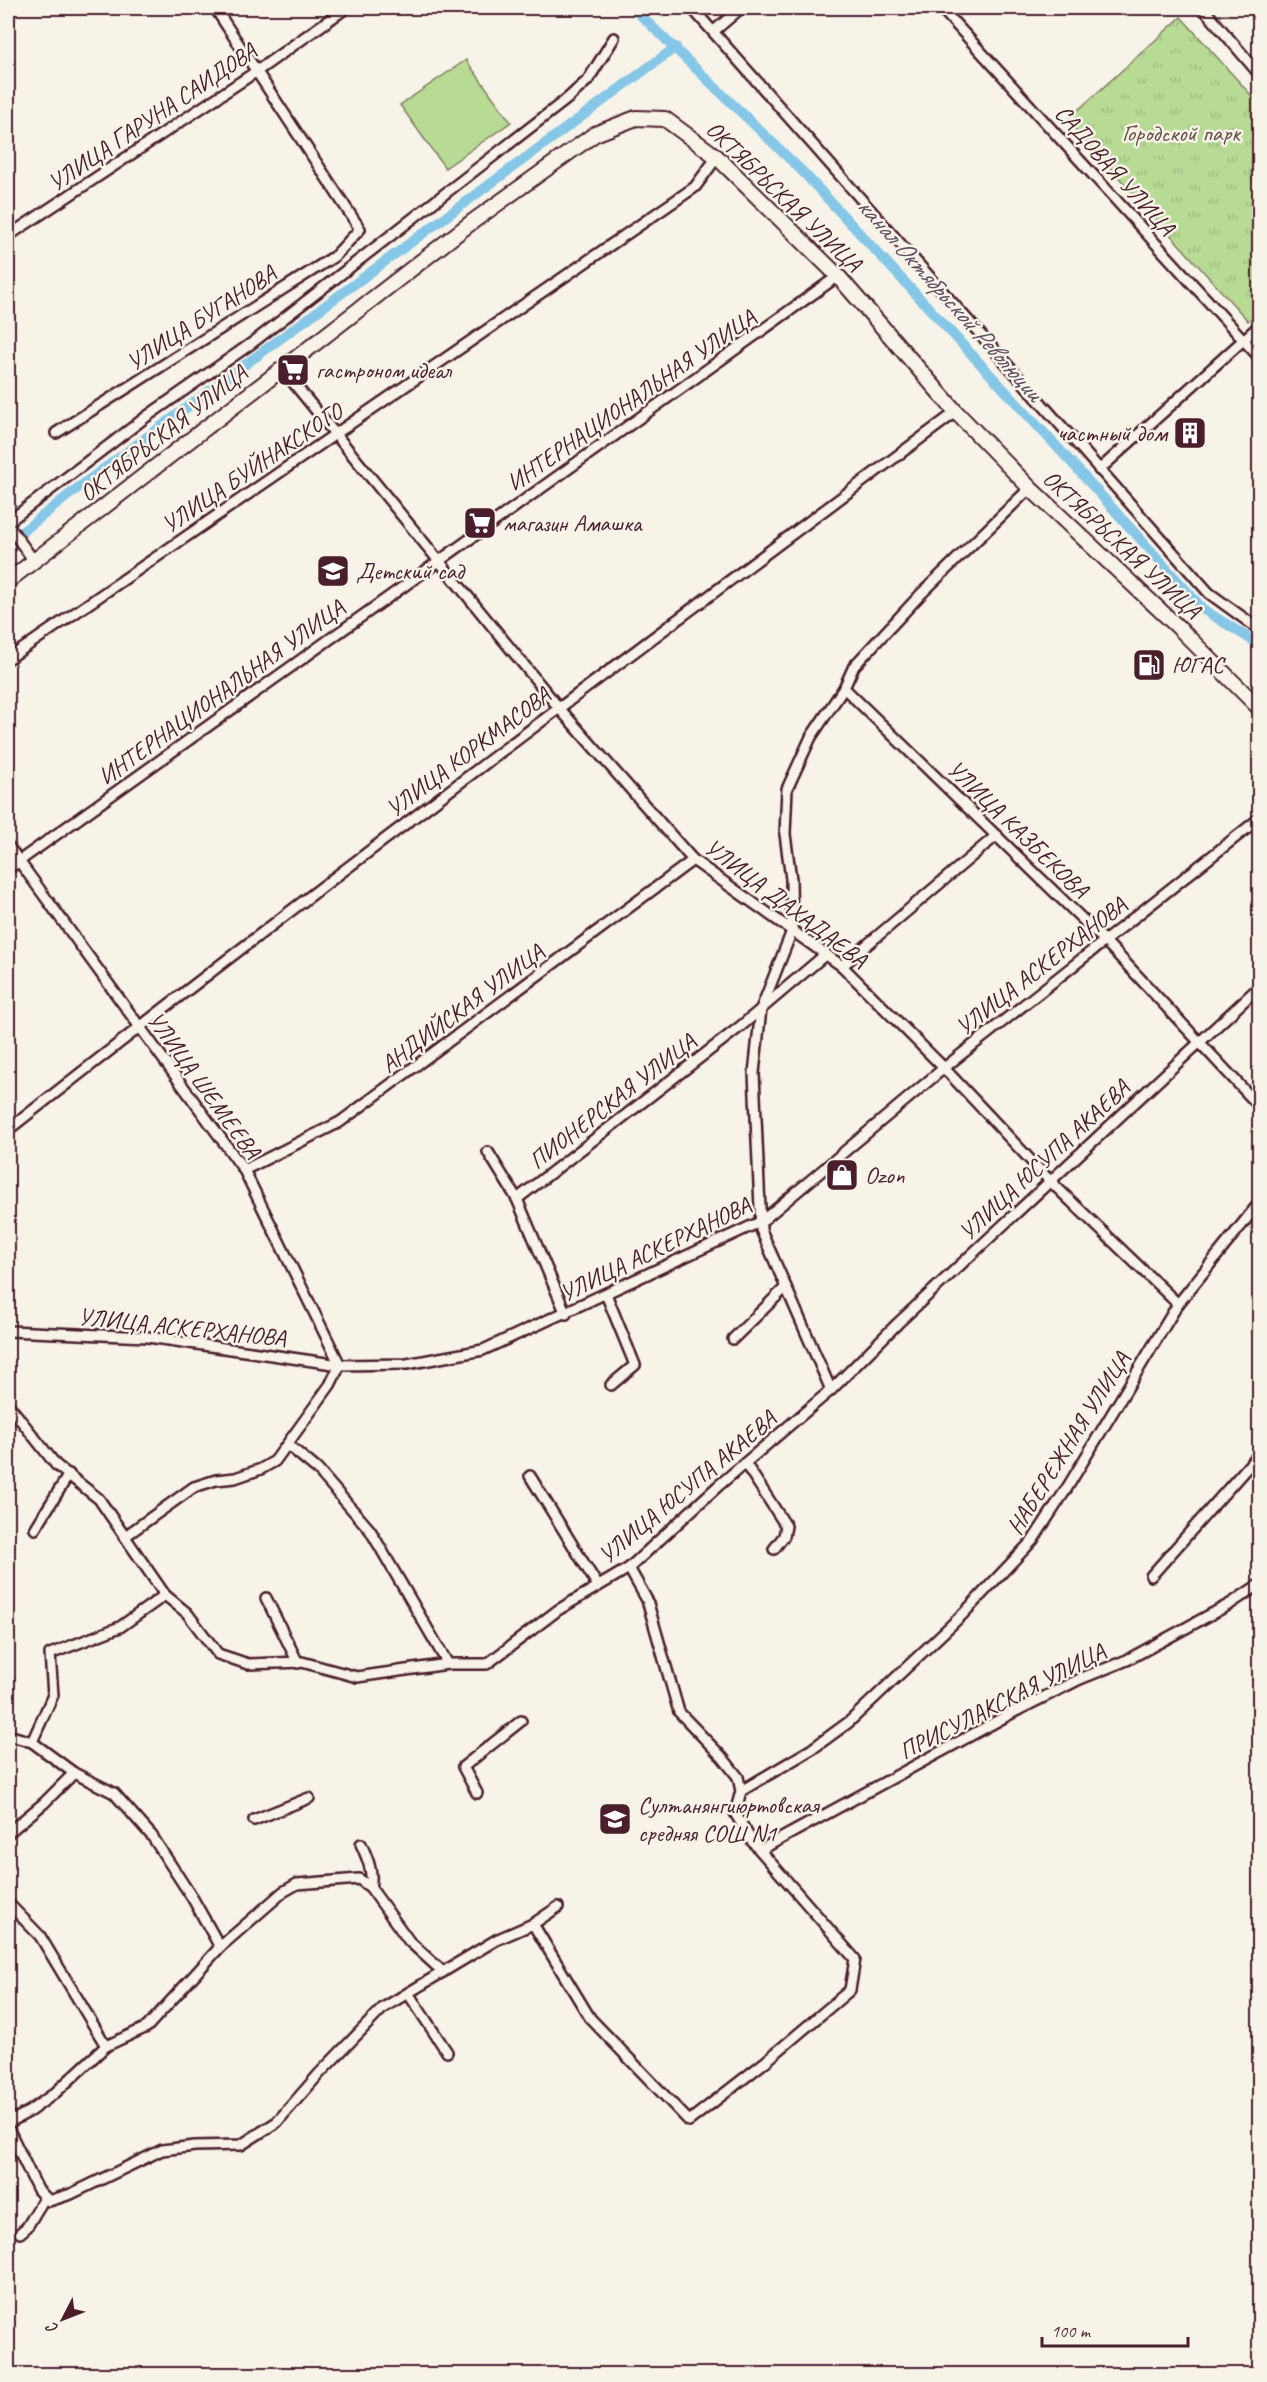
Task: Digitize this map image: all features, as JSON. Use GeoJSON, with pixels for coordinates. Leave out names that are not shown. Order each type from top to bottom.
{"type":"FeatureCollection","features":[{"type":"Feature","properties":{"kind":"street"},"geometry":{"type":"LineString","coordinates":[[215,8],[256,71]]}},
{"type":"Feature","properties":{"kind":"street","name":"УЛИЦА ГАРУНА САИДОВА"},"geometry":{"type":"LineString","coordinates":[[8,236],[256,71],[346,8]]}},
{"type":"Feature","properties":{"kind":"street"},"geometry":{"type":"LineString","coordinates":[[692,8],[1209,593],[1260,630]]}},
{"type":"Feature","properties":{"kind":"street"},"geometry":{"type":"LineString","coordinates":[[714,31],[741,8]]}},
{"type":"Feature","properties":{"kind":"street","name":"САДОВАЯ УЛИЦА"},"geometry":{"type":"LineString","coordinates":[[941,8],[1260,358]]}},
{"type":"Feature","properties":{"kind":"street"},"geometry":{"type":"LineString","coordinates":[[1203,8],[1260,75]]}},
{"type":"Feature","properties":{"kind":"street"},"geometry":{"type":"LineString","coordinates":[[34,561],[8,524],[146,417],[252,343],[567,99],[588,80],[614,38]]}},
{"type":"Feature","properties":{"kind":"street","name":"УЛИЦА БУГАНОВА"},"geometry":{"type":"LineString","coordinates":[[56,433],[335,256],[360,229],[256,71]]}},
{"type":"Feature","properties":{"kind":"street","name":"ОКТЯБРЬСКАЯ УЛИЦА"},"geometry":{"type":"LineString","coordinates":[[8,580],[472,222],[595,134],[636,118],[665,119],[717,157],[838,276],[956,412],[1030,488],[1179,628],[1260,709]]}},
{"type":"Feature","properties":{"kind":"street","name":"УЛИЦА БУЙНАКСКОГО"},"geometry":{"type":"LineString","coordinates":[[8,659],[695,186],[717,157]]}},
{"type":"Feature","properties":{"kind":"street","name":"ИНТЕРНАЦИОНАЛЬНАЯ УЛИЦА"},"geometry":{"type":"LineString","coordinates":[[8,869],[838,276]]}},
{"type":"Feature","properties":{"kind":"street"},"geometry":{"type":"LineString","coordinates":[[1099,470],[1260,325]]}},
{"type":"Feature","properties":{"kind":"street","name":"УЛИЦА ДАХАДАЕВА"},"geometry":{"type":"LineString","coordinates":[[283,370],[559,708],[693,860],[842,966],[944,1068],[1050,1181],[1178,1304]]}},
{"type":"Feature","properties":{"kind":"street","name":"УЛИЦА КОРКМАСОВА"},"geometry":{"type":"LineString","coordinates":[[8,1130],[138,1027],[559,708],[956,412]]}},
{"type":"Feature","properties":{"kind":"street"},"geometry":{"type":"LineString","coordinates":[[831,1390],[761,1230],[754,1072],[761,1009],[792,931],[791,879],[785,834],[787,789],[811,737],[844,688],[854,666],[875,642],[1030,488]]}},
{"type":"Feature","properties":{"kind":"street","name":"УЛИЦА КАЗБЕКОВА"},"geometry":{"type":"LineString","coordinates":[[844,688],[1104,940],[1260,1107]]}},
{"type":"Feature","properties":{"kind":"street","name":"УЛИЦА АСКЕРХАНОВА"},"geometry":{"type":"LineString","coordinates":[[8,1331],[148,1337],[340,1365],[407,1364],[483,1350],[566,1314],[762,1221],[944,1068],[1260,818]]}},
{"type":"Feature","properties":{"kind":"street"},"geometry":{"type":"LineString","coordinates":[[842,966],[997,835]]}},
{"type":"Feature","properties":{"kind":"street","name":"УЛИЦА ШЕМЕЕВА"},"geometry":{"type":"LineString","coordinates":[[8,846],[244,1170],[340,1365]]}},
{"type":"Feature","properties":{"kind":"street","name":"АНДИЙСКАЯ УЛИЦА"},"geometry":{"type":"LineString","coordinates":[[244,1170],[340,1122],[693,860]]}},
{"type":"Feature","properties":{"kind":"street","name":"ПИОНЕРСКАЯ УЛИЦА"},"geometry":{"type":"LineString","coordinates":[[566,1314],[517,1199],[761,1009],[826,954]]}},
{"type":"Feature","properties":{"kind":"street","name":"УЛИЦА ЮСУПА АКАЕВА"},"geometry":{"type":"LineString","coordinates":[[8,1404],[56,1465],[99,1499],[165,1595],[187,1613],[218,1654],[248,1664],[298,1663],[357,1677],[448,1664],[487,1664],[558,1610],[629,1568],[745,1462],[831,1390],[898,1323],[1260,986]]}},
{"type":"Feature","properties":{"kind":"street"},"geometry":{"type":"LineString","coordinates":[[488,1152],[517,1199]]}},
{"type":"Feature","properties":{"kind":"street","name":"НАБЕРЕЖНАЯ УЛИЦА"},"geometry":{"type":"LineString","coordinates":[[741,1791],[812,1749],[849,1722],[963,1614],[1033,1539],[1073,1478],[1178,1304],[1260,1202]]}},
{"type":"Feature","properties":{"kind":"street"},"geometry":{"type":"LineString","coordinates":[[733,1339],[786,1287]]}},
{"type":"Feature","properties":{"kind":"street"},"geometry":{"type":"LineString","coordinates":[[606,1294],[635,1365],[611,1384]]}},
{"type":"Feature","properties":{"kind":"street"},"geometry":{"type":"LineString","coordinates":[[124,1537],[194,1487],[216,1480],[235,1478],[275,1461],[330,1385],[340,1365]]}},
{"type":"Feature","properties":{"kind":"street"},"geometry":{"type":"LineString","coordinates":[[288,1444],[317,1469],[370,1530],[448,1664]]}},
{"type":"Feature","properties":{"kind":"street"},"geometry":{"type":"LineString","coordinates":[[1151,1576],[1260,1454]]}},
{"type":"Feature","properties":{"kind":"street"},"geometry":{"type":"LineString","coordinates":[[745,1462],[786,1526],[784,1536],[774,1549]]}},
{"type":"Feature","properties":{"kind":"street"},"geometry":{"type":"LineString","coordinates":[[35,1529],[69,1474]]}},
{"type":"Feature","properties":{"kind":"street"},"geometry":{"type":"LineString","coordinates":[[530,1476],[598,1586]]}},
{"type":"Feature","properties":{"kind":"street"},"geometry":{"type":"LineString","coordinates":[[533,1924],[590,2018],[689,2121],[765,2062],[850,1990],[855,1959],[760,1850],[735,1813],[741,1791],[738,1777],[679,1712],[647,1600],[629,1568]]}},
{"type":"Feature","properties":{"kind":"street","name":"ПРИСУЛАКСКАЯ УЛИЦА"},"geometry":{"type":"LineString","coordinates":[[760,1850],[1012,1713],[1080,1679],[1136,1655],[1230,1604],[1260,1584]]}},
{"type":"Feature","properties":{"kind":"street"},"geometry":{"type":"LineString","coordinates":[[32,1742],[53,1695],[50,1654],[120,1627],[165,1595]]}},
{"type":"Feature","properties":{"kind":"street"},"geometry":{"type":"LineString","coordinates":[[266,1598],[298,1663]]}},
{"type":"Feature","properties":{"kind":"street"},"geometry":{"type":"LineString","coordinates":[[477,1793],[463,1767],[521,1721]]}},
{"type":"Feature","properties":{"kind":"street"},"geometry":{"type":"LineString","coordinates":[[8,1735],[32,1742],[74,1773],[114,1793],[152,1836],[193,1899],[220,1947]]}},
{"type":"Feature","properties":{"kind":"street"},"geometry":{"type":"LineString","coordinates":[[8,1833],[44,1803],[74,1773]]}},
{"type":"Feature","properties":{"kind":"street"},"geometry":{"type":"LineString","coordinates":[[254,1820],[309,1798]]}},
{"type":"Feature","properties":{"kind":"street"},"geometry":{"type":"LineString","coordinates":[[361,1844],[368,1858],[372,1881],[370,1887]]}},
{"type":"Feature","properties":{"kind":"street"},"geometry":{"type":"LineString","coordinates":[[8,2123],[55,2093],[106,2046],[147,2027],[220,1947],[283,1892],[297,1884],[358,1879],[370,1887],[409,1941],[443,1972]]}},
{"type":"Feature","properties":{"kind":"street"},"geometry":{"type":"LineString","coordinates":[[8,1904],[40,1936],[106,2046]]}},
{"type":"Feature","properties":{"kind":"street"},"geometry":{"type":"LineString","coordinates":[[8,2128],[38,2190],[49,2201],[72,2194],[162,2150],[195,2146],[241,2145],[278,2122],[319,2074],[383,2008],[496,1940],[533,1924],[558,1907]]}},
{"type":"Feature","properties":{"kind":"street"},"geometry":{"type":"LineString","coordinates":[[408,1993],[447,2052]]}},
{"type":"Feature","properties":{"kind":"street"},"geometry":{"type":"LineString","coordinates":[[20,2233],[27,2227],[45,2197]]}},
{"type":"Feature","properties":{"kind":"green space","name":"Городской парк"},"geometry":{"type":"Polygon","coordinates":[[[1181,17],[1259,104],[1259,311],[1248,321],[1067,120],[1181,17]]]}},
{"type":"Feature","properties":{"kind":"green space"},"geometry":{"type":"Polygon","coordinates":[[[466,60],[511,122],[445,168],[400,105],[466,60]]]}},
{"type":"Feature","properties":{"kind":"waterway","name":"канал Октябрьской Революции"},"geometry":{"type":"LineString","coordinates":[[633,8],[802,171],[1071,462],[1204,610],[1260,645]]}},
{"type":"Feature","properties":{"kind":"waterway"},"geometry":{"type":"LineString","coordinates":[[8,543],[79,487],[676,47]]}},
{"type":"Feature","properties":{"kind":"place","name":"гастроном идеал"},"geometry":{"type":"Point","coordinates":[293,370]}},
{"type":"Feature","properties":{"kind":"place","name":"частный дом"},"geometry":{"type":"Point","coordinates":[1190,433]}},
{"type":"Feature","properties":{"kind":"place","name":"магазин Амашка"},"geometry":{"type":"Point","coordinates":[480,523]}},
{"type":"Feature","properties":{"kind":"place","name":"Детский сад"},"geometry":{"type":"Point","coordinates":[333,571]}},
{"type":"Feature","properties":{"kind":"place","name":"ЮГАС"},"geometry":{"type":"Point","coordinates":[1149,665]}},
{"type":"Feature","properties":{"kind":"place","name":"Ozon"},"geometry":{"type":"Point","coordinates":[842,1175]}},
{"type":"Feature","properties":{"kind":"place","name":"Султанянгиюртовская средняя СОШ N1"},"geometry":{"type":"Point","coordinates":[615,1819]}}]}
